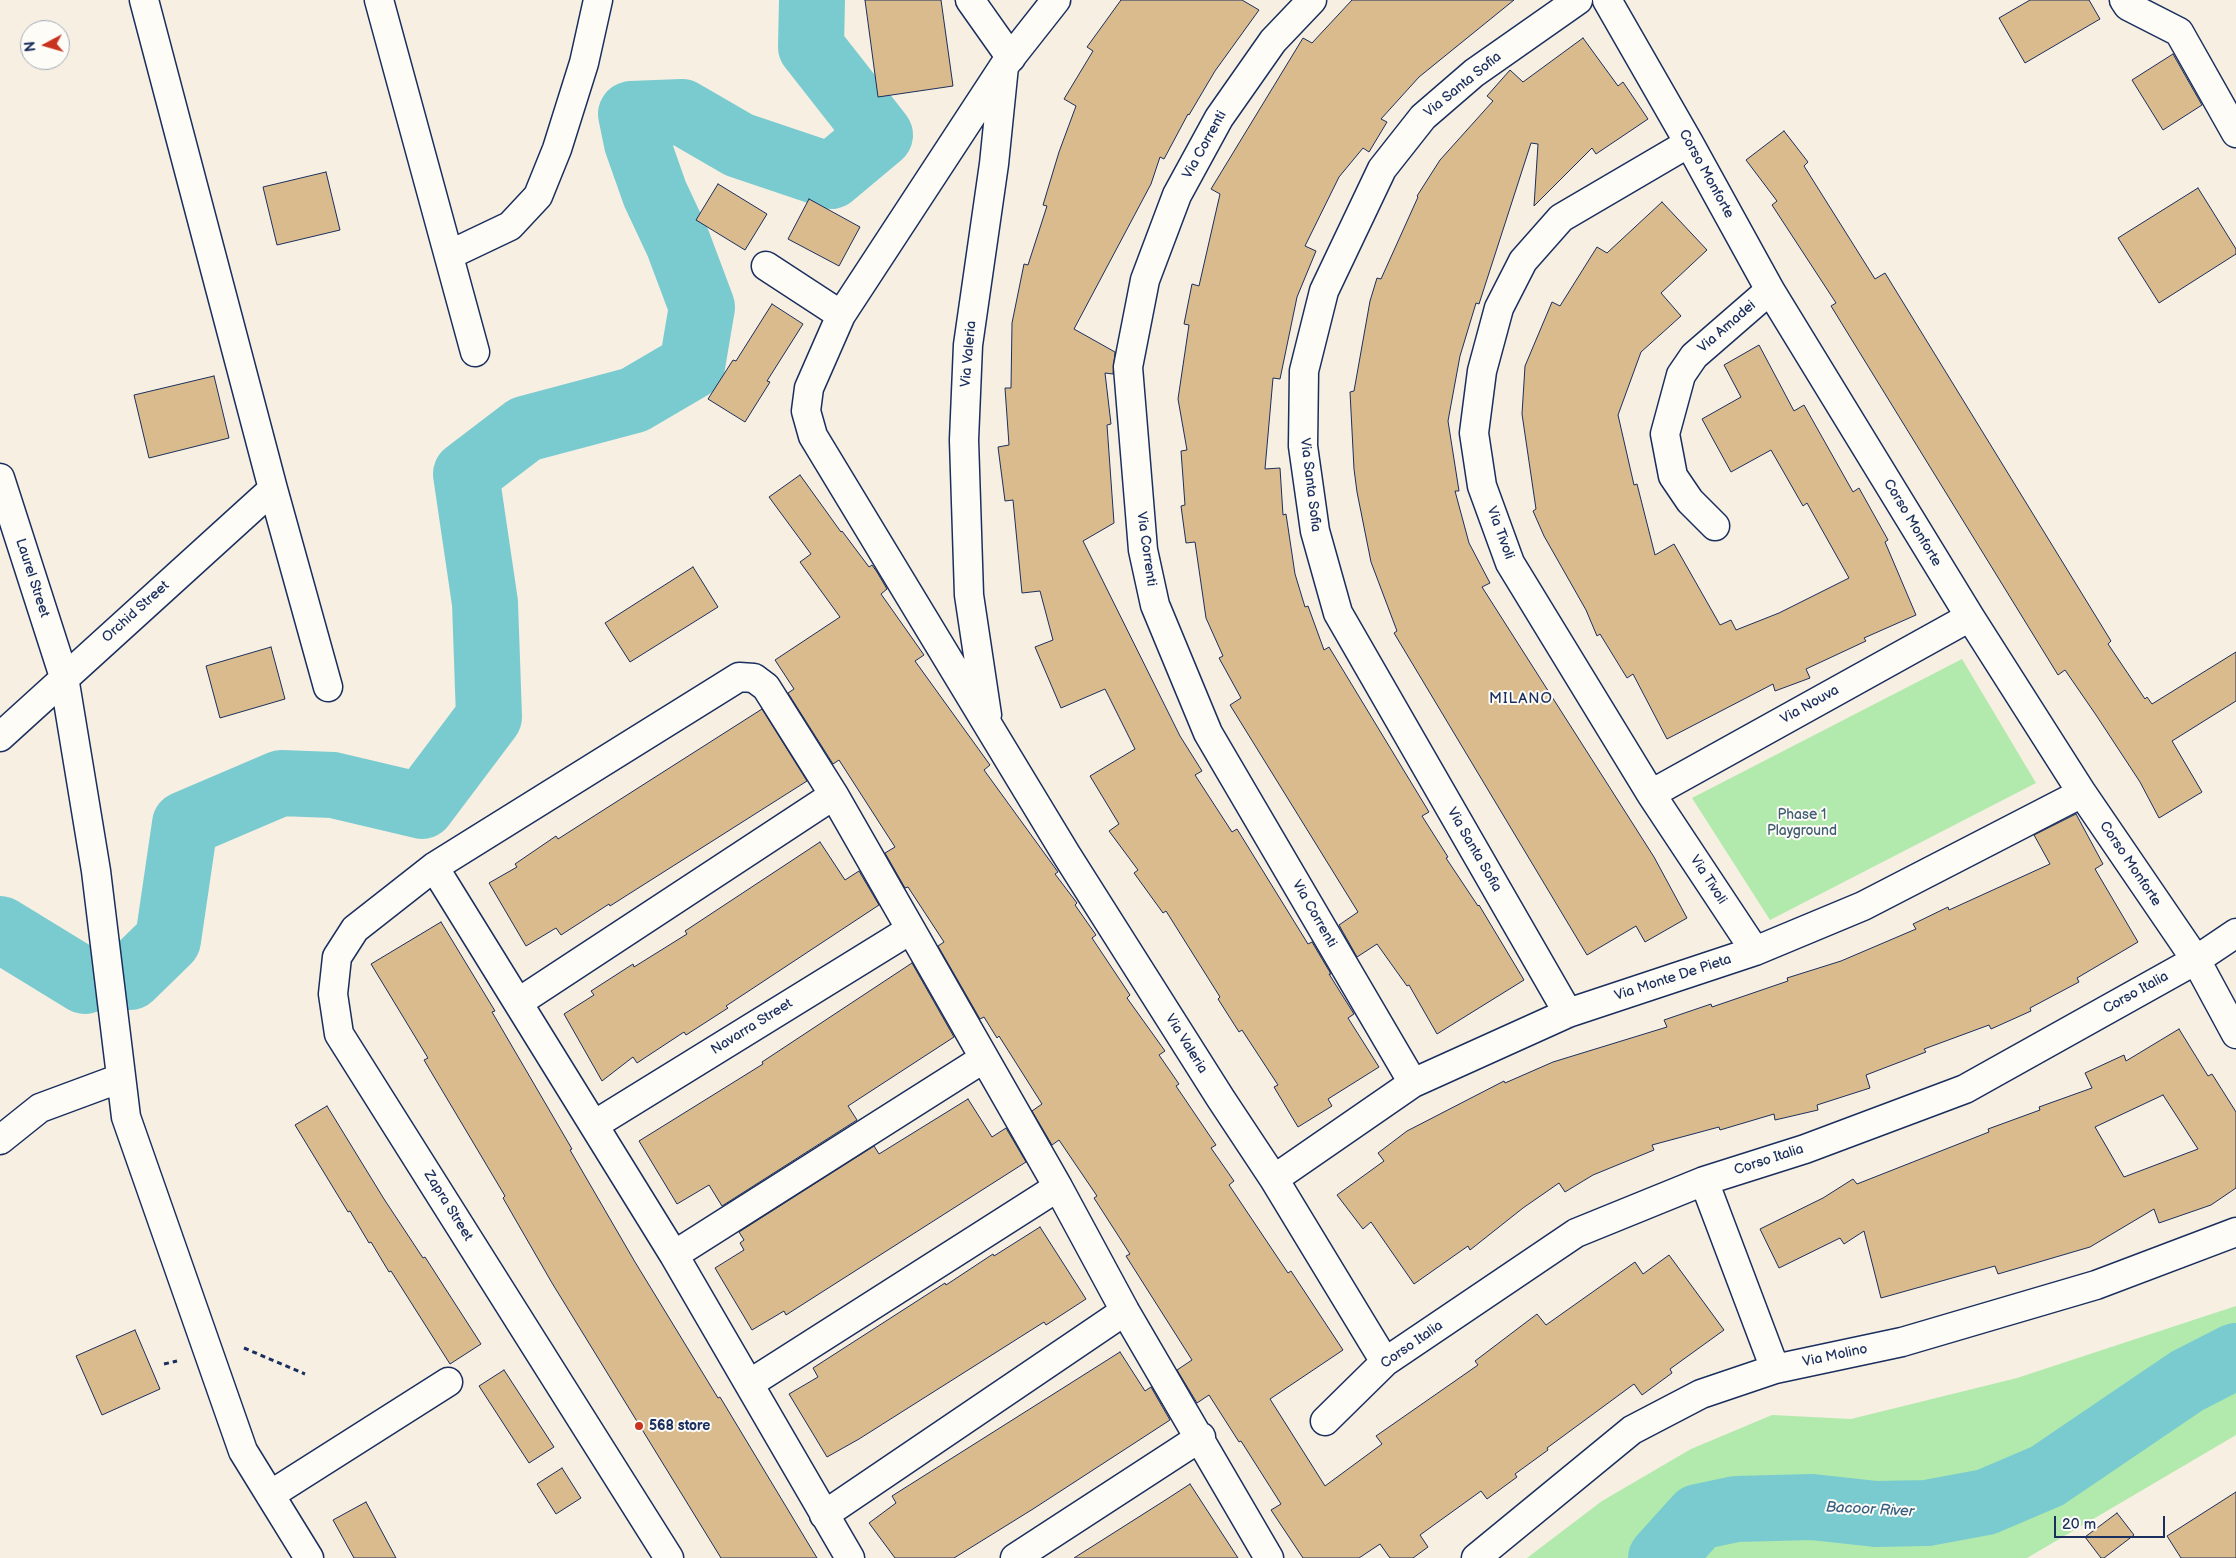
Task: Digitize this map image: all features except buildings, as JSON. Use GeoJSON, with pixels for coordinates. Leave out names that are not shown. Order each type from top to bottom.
{"type":"FeatureCollection","features":[{"type":"Feature","properties":{"kind":"street"},"geometry":{"type":"LineString","coordinates":[[144,0],[273,489],[328,687]]}},
{"type":"Feature","properties":{"kind":"street"},"geometry":{"type":"LineString","coordinates":[[379,0],[450,255],[474,352]]}},
{"type":"Feature","properties":{"kind":"street"},"geometry":{"type":"LineString","coordinates":[[450,255],[510,226],[538,196],[557,149],[584,63],[598,0]]}},
{"type":"Feature","properties":{"kind":"street"},"geometry":{"type":"LineString","coordinates":[[970,0],[1008,62],[1056,0]]}},
{"type":"Feature","properties":{"kind":"street","name":"Via Correnti"},"geometry":{"type":"LineString","coordinates":[[1312,0],[1273,41],[1219,118],[1177,195],[1145,280],[1128,367],[1143,550],[1155,605],[1208,733],[1413,1083]]}},
{"type":"Feature","properties":{"kind":"street","name":"Via Santa Sofia"},"geometry":{"type":"LineString","coordinates":[[1568,1013],[1338,613],[1315,531],[1303,446],[1304,371],[1324,291],[1382,169],[1422,117],[1474,73],[1578,0]]}},
{"type":"Feature","properties":{"kind":"street","name":"Corso Monforte"},"geometry":{"type":"LineString","coordinates":[[1607,0],[1770,290],[1970,617],[2082,793],[2196,960],[2236,1034]]}},
{"type":"Feature","properties":{"kind":"street"},"geometry":{"type":"LineString","coordinates":[[2124,0],[2128,6],[2179,32],[2236,133]]}},
{"type":"Feature","properties":{"kind":"street","name":"Via Valeria"},"geometry":{"type":"LineString","coordinates":[[1008,62],[841,315],[810,388],[806,411],[813,436],[1101,910],[1274,1180],[1385,1362]]}},
{"type":"Feature","properties":{"kind":"street","name":"Via Valeria"},"geometry":{"type":"LineString","coordinates":[[989,726],[969,595],[964,440],[968,345],[1008,62]]}},
{"type":"Feature","properties":{"kind":"street","name":"Via Tivoli"},"geometry":{"type":"LineString","coordinates":[[1689,143],[1562,218],[1523,262],[1499,308],[1482,371],[1474,433],[1482,486],[1510,563],[1651,794],[1755,951]]}},
{"type":"Feature","properties":{"kind":"street"},"geometry":{"type":"LineString","coordinates":[[766,266],[841,315]]}},
{"type":"Feature","properties":{"kind":"street","name":"Via Amadei"},"geometry":{"type":"LineString","coordinates":[[1715,526],[1690,501],[1673,476],[1665,434],[1682,375],[1694,356],[1770,290]]}},
{"type":"Feature","properties":{"kind":"street","name":"Laurel Street"},"geometry":{"type":"LineString","coordinates":[[0,478],[64,677],[96,871],[126,1117],[243,1451],[308,1558]]}},
{"type":"Feature","properties":{"kind":"street","name":"Orchid Street"},"geometry":{"type":"LineString","coordinates":[[0,737],[273,489]]}},
{"type":"Feature","properties":{"kind":"street","name":"Via Nouva"},"geometry":{"type":"LineString","coordinates":[[1651,794],[1970,617]]}},
{"type":"Feature","properties":{"kind":"street","name":"Zapra Street"},"geometry":{"type":"LineString","coordinates":[[669,1558],[339,1034],[333,994],[337,957],[355,929],[434,867],[739,678],[754,678],[766,687],[834,795],[1058,1187],[1125,1311],[1269,1558]]}},
{"type":"Feature","properties":{"kind":"street","name":"Via Monte De Pieta"},"geometry":{"type":"LineString","coordinates":[[1274,1180],[1413,1083],[1568,1013],[1755,951],[1863,906],[2082,793]]}},
{"type":"Feature","properties":{"kind":"street"},"geometry":{"type":"LineString","coordinates":[[519,1002],[834,795]]}},
{"type":"Feature","properties":{"kind":"street"},"geometry":{"type":"LineString","coordinates":[[434,867],[674,1255],[850,1558]]}},
{"type":"Feature","properties":{"kind":"street","name":"Navarra Street"},"geometry":{"type":"LineString","coordinates":[[594,1125],[910,930]]}},
{"type":"Feature","properties":{"kind":"street","name":"Corso Italia"},"geometry":{"type":"LineString","coordinates":[[1325,1421],[1385,1362],[1576,1233],[1704,1181],[1805,1149],[1965,1089],[2196,960],[2236,933]]}},
{"type":"Feature","properties":{"kind":"street"},"geometry":{"type":"LineString","coordinates":[[674,1255],[984,1059]]}},
{"type":"Feature","properties":{"kind":"street"},"geometry":{"type":"LineString","coordinates":[[0,1140],[40,1108],[121,1078]]}},
{"type":"Feature","properties":{"kind":"street"},"geometry":{"type":"LineString","coordinates":[[1704,1181],[1775,1368]]}},
{"type":"Feature","properties":{"kind":"street"},"geometry":{"type":"LineString","coordinates":[[749,1384],[1058,1187]]}},
{"type":"Feature","properties":{"kind":"street","name":"Via Molino"},"geometry":{"type":"LineString","coordinates":[[1476,1558],[1632,1430],[1701,1394],[1775,1368],[1902,1342],[2096,1285],[2236,1232]]}},
{"type":"Feature","properties":{"kind":"street"},"geometry":{"type":"LineString","coordinates":[[824,1515],[1125,1311]]}},
{"type":"Feature","properties":{"kind":"street"},"geometry":{"type":"LineString","coordinates":[[270,1495],[448,1382]]}},
{"type":"Feature","properties":{"kind":"street"},"geometry":{"type":"LineString","coordinates":[[1015,1558],[1200,1437]]}},
{"type":"Feature","properties":{"kind":"path"},"geometry":{"type":"LineString","coordinates":[[200,1329],[305,1374]]}},
{"type":"Feature","properties":{"kind":"green space","name":"Phase 1 Playground"},"geometry":{"type":"Polygon","coordinates":[[[1962,659],[2036,783],[1770,920],[1692,798],[1962,659]]]}},
{"type":"Feature","properties":{"kind":"green space"},"geometry":{"type":"Polygon","coordinates":[[[2236,1306],[2236,1435],[2027,1558],[1527,1558],[1602,1501],[1691,1449],[1772,1415],[1851,1419],[2017,1378],[2236,1306]]]}},
{"type":"Feature","properties":{"kind":"waterway"},"geometry":{"type":"LineString","coordinates":[[130,977],[168,940],[185,824],[281,783],[333,785],[422,806],[489,717],[485,603],[466,474],[525,429],[634,400],[692,366],[702,307],[678,243],[655,194],[637,143],[631,114],[682,112],[739,145],[831,176],[880,135],[811,47],[812,0]]}},
{"type":"Feature","properties":{"kind":"waterway"},"geometry":{"type":"LineString","coordinates":[[0,929],[85,981]]}},
{"type":"Feature","properties":{"kind":"waterway","name":"Bacoor River"},"geometry":{"type":"LineString","coordinates":[[1661,1558],[1698,1517],[1736,1509],[1812,1507],[1876,1514],[1927,1513],[1986,1502],[2047,1476],[2187,1381],[2236,1356]]}},
{"type":"Feature","properties":{"kind":"place","name":"568 store"},"geometry":{"type":"Point","coordinates":[639,1426]}},
{"type":"Feature","properties":{"kind":"district","name":"MILANO"},"geometry":{"type":"Point","coordinates":[1521,699]}}]}
